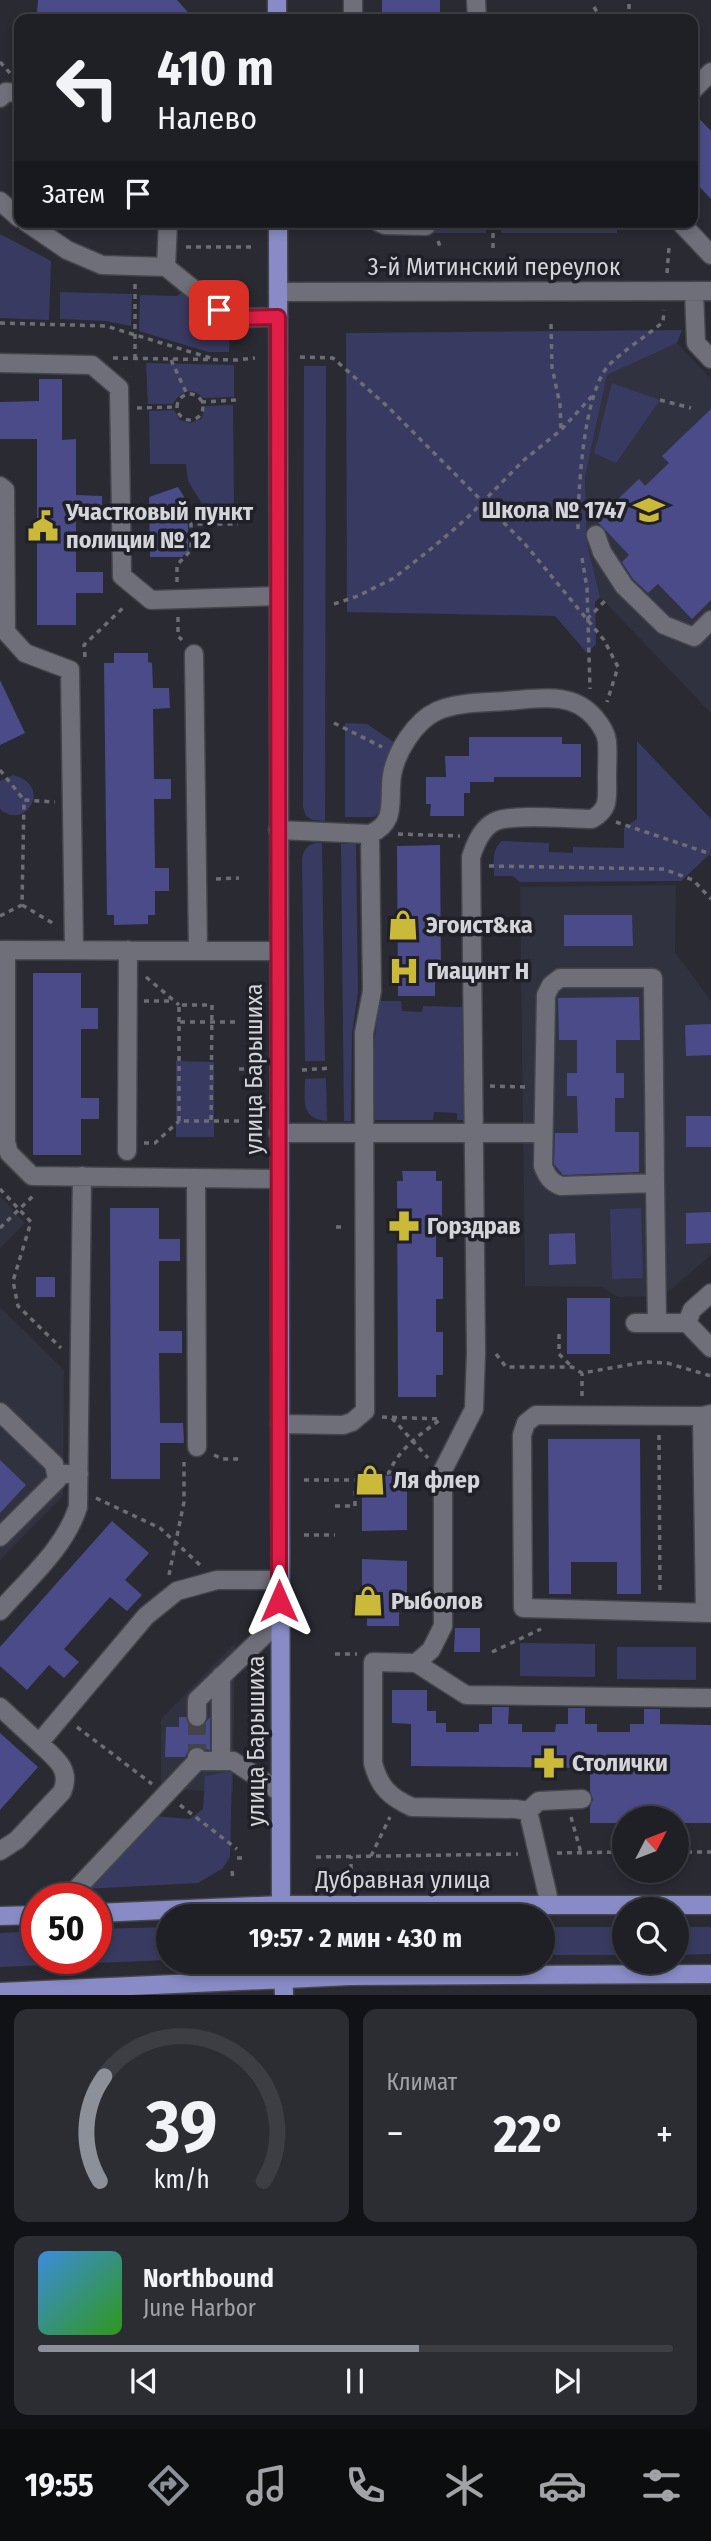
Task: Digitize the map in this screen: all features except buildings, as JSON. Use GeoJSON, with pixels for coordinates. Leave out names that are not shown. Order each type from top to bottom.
{"type":"FeatureCollection","features":[{"type":"Feature","properties":{"kind":"main road","name":"улица Барышиха"},"geometry":{"type":"LineString","coordinates":[[278,228],[281,1904]]}},
{"type":"Feature","properties":{"kind":"main road","name":"Дубравная улица"},"geometry":{"type":"LineString","coordinates":[[555,1905],[612,1906]]}},
{"type":"Feature","properties":{"kind":"main road","name":"Дубравная улица"},"geometry":{"type":"LineString","coordinates":[[689,1906],[711,1905]]}},
{"type":"Feature","properties":{"kind":"main road","name":"Дубравная улица"},"geometry":{"type":"LineString","coordinates":[[112,1913],[156,1912]]}},
{"type":"Feature","properties":{"kind":"main road"},"geometry":{"type":"LineString","coordinates":[[0,1916],[21,1915]]}},
{"type":"Feature","properties":{"kind":"main road"},"geometry":{"type":"LineString","coordinates":[[0,1992],[364,1976],[711,1974]]}},
{"type":"Feature","properties":{"kind":"street"},"geometry":{"type":"LineString","coordinates":[[698,85],[711,72]]}},
{"type":"Feature","properties":{"kind":"street"},"geometry":{"type":"LineString","coordinates":[[0,201],[14,214]]}},
{"type":"Feature","properties":{"kind":"street"},"geometry":{"type":"LineString","coordinates":[[35,228],[67,250],[102,265],[166,267],[219,310],[236,318],[278,317]]}},
{"type":"Feature","properties":{"kind":"street"},"geometry":{"type":"LineString","coordinates":[[166,267],[168,228]]}},
{"type":"Feature","properties":{"kind":"street"},"geometry":{"type":"LineString","coordinates":[[686,228],[711,255]]}},
{"type":"Feature","properties":{"kind":"street"},"geometry":{"type":"LineString","coordinates":[[702,291],[696,343],[711,359]]}},
{"type":"Feature","properties":{"kind":"street","name":"3-й Митинский переулок"},"geometry":{"type":"LineString","coordinates":[[278,292],[702,291]]}},
{"type":"Feature","properties":{"kind":"street"},"geometry":{"type":"LineString","coordinates":[[0,363],[92,365],[119,388],[122,576],[151,600],[277,596]]}},
{"type":"Feature","properties":{"kind":"street"},"geometry":{"type":"LineString","coordinates":[[0,486],[5,490],[6,632],[25,653],[71,670],[74,943]]}},
{"type":"Feature","properties":{"kind":"street"},"geometry":{"type":"LineString","coordinates":[[588,538],[602,552],[624,586],[664,625],[694,636],[711,620]]}},
{"type":"Feature","properties":{"kind":"street"},"geometry":{"type":"LineString","coordinates":[[194,654],[198,950]]}},
{"type":"Feature","properties":{"kind":"street"},"geometry":{"type":"LineString","coordinates":[[280,1424],[342,1425],[352,1422],[365,1410],[364,1033],[372,991],[376,831],[388,817],[392,774],[398,755],[413,732],[435,712],[454,705],[556,698],[577,702],[595,718],[607,739],[607,803],[602,813],[592,819],[510,818],[495,821],[476,842],[471,866],[476,1353],[474,1409],[443,1470],[443,1626],[432,1650],[416,1663]]}},
{"type":"Feature","properties":{"kind":"street"},"geometry":{"type":"LineString","coordinates":[[278,830],[376,831]]}},
{"type":"Feature","properties":{"kind":"street"},"geometry":{"type":"LineString","coordinates":[[278,951],[198,950],[128,956],[74,943],[3,950],[6,1142],[9,1153],[32,1176],[278,1179]]}},
{"type":"Feature","properties":{"kind":"street"},"geometry":{"type":"LineString","coordinates":[[127,1151],[128,956]]}},
{"type":"Feature","properties":{"kind":"street"},"geometry":{"type":"LineString","coordinates":[[655,1183],[561,1186],[552,1182],[543,1166],[547,995],[551,985],[560,978],[653,978],[657,1323]]}},
{"type":"Feature","properties":{"kind":"street"},"geometry":{"type":"LineString","coordinates":[[278,1133],[543,1133]]}},
{"type":"Feature","properties":{"kind":"street"},"geometry":{"type":"LineString","coordinates":[[0,1611],[65,1535],[78,1507],[82,1176]]}},
{"type":"Feature","properties":{"kind":"street"},"geometry":{"type":"LineString","coordinates":[[196,1178],[197,1447]]}},
{"type":"Feature","properties":{"kind":"street"},"geometry":{"type":"LineString","coordinates":[[687,1323],[692,1310],[711,1293]]}},
{"type":"Feature","properties":{"kind":"street"},"geometry":{"type":"LineString","coordinates":[[635,1323],[687,1323],[711,1348]]}},
{"type":"Feature","properties":{"kind":"street"},"geometry":{"type":"LineString","coordinates":[[0,1412],[54,1464],[57,1480],[0,1537]]}},
{"type":"Feature","properties":{"kind":"street"},"geometry":{"type":"LineString","coordinates":[[536,1415],[659,1415],[707,1415],[708,1613],[523,1608],[522,1435],[526,1423],[536,1415]]}},
{"type":"Feature","properties":{"kind":"street"},"geometry":{"type":"LineString","coordinates":[[56,1474],[79,1482]]}},
{"type":"Feature","properties":{"kind":"street"},"geometry":{"type":"LineString","coordinates":[[39,1743],[146,1616],[162,1601],[177,1591],[217,1580],[279,1580]]}},
{"type":"Feature","properties":{"kind":"street"},"geometry":{"type":"LineString","coordinates":[[197,1717],[197,1700],[279,1621]]}},
{"type":"Feature","properties":{"kind":"street"},"geometry":{"type":"LineString","coordinates":[[528,1811],[412,1807],[397,1801],[384,1790],[377,1779],[373,1763],[373,1662],[416,1663],[466,1695],[711,1698]]}},
{"type":"Feature","properties":{"kind":"street"},"geometry":{"type":"LineString","coordinates":[[221,1676],[221,1761]]}},
{"type":"Feature","properties":{"kind":"street"},"geometry":{"type":"LineString","coordinates":[[0,1707],[61,1763],[66,1773],[62,1792],[17,1840],[0,1851]]}},
{"type":"Feature","properties":{"kind":"street"},"geometry":{"type":"LineString","coordinates":[[82,1883],[197,1759],[233,1761],[280,1792]]}},
{"type":"Feature","properties":{"kind":"street"},"geometry":{"type":"LineString","coordinates":[[528,1811],[539,1801],[575,1805]]}},
{"type":"Feature","properties":{"kind":"street"},"geometry":{"type":"LineString","coordinates":[[528,1811],[550,1904]]}},
{"type":"Feature","properties":{"kind":"path"},"geometry":{"type":"LineString","coordinates":[[594,7],[598,14]]}},
{"type":"Feature","properties":{"kind":"path"},"geometry":{"type":"LineString","coordinates":[[0,71],[5,68]]}},
{"type":"Feature","properties":{"kind":"path"},"geometry":{"type":"LineString","coordinates":[[493,248],[494,228]]}},
{"type":"Feature","properties":{"kind":"path"},"geometry":{"type":"LineString","coordinates":[[167,246],[235,249],[253,247]]}},
{"type":"Feature","properties":{"kind":"path"},"geometry":{"type":"LineString","coordinates":[[667,275],[669,247]]}},
{"type":"Feature","properties":{"kind":"path"},"geometry":{"type":"LineString","coordinates":[[135,359],[136,266]]}},
{"type":"Feature","properties":{"kind":"path"},"geometry":{"type":"LineString","coordinates":[[588,538],[578,528],[579,473],[594,394],[608,366],[663,323],[665,304]]}},
{"type":"Feature","properties":{"kind":"path"},"geometry":{"type":"LineString","coordinates":[[0,323],[106,326],[217,360]]}},
{"type":"Feature","properties":{"kind":"path"},"geometry":{"type":"LineString","coordinates":[[551,324],[552,367],[560,405],[561,430]]}},
{"type":"Feature","properties":{"kind":"path"},"geometry":{"type":"LineString","coordinates":[[92,365],[101,357],[171,360],[255,358]]}},
{"type":"Feature","properties":{"kind":"path"},"geometry":{"type":"LineString","coordinates":[[300,357],[333,358],[388,407],[525,544],[587,619],[604,640],[618,667],[595,718]]}},
{"type":"Feature","properties":{"kind":"path"},"geometry":{"type":"LineString","coordinates":[[171,360],[187,394]]}},
{"type":"Feature","properties":{"kind":"path"},"geometry":{"type":"LineString","coordinates":[[187,394],[196,396],[201,402],[200,414],[194,419],[182,417],[177,407],[180,398],[187,394]]}},
{"type":"Feature","properties":{"kind":"path"},"geometry":{"type":"LineString","coordinates":[[334,604],[358,596],[394,578],[432,548],[483,503],[524,460],[561,430],[594,394]]}},
{"type":"Feature","properties":{"kind":"path"},"geometry":{"type":"LineString","coordinates":[[201,402],[237,400]]}},
{"type":"Feature","properties":{"kind":"path"},"geometry":{"type":"LineString","coordinates":[[660,400],[691,408]]}},
{"type":"Feature","properties":{"kind":"path"},"geometry":{"type":"LineString","coordinates":[[120,408],[177,407]]}},
{"type":"Feature","properties":{"kind":"path"},"geometry":{"type":"LineString","coordinates":[[194,654],[178,636],[177,565],[191,550],[191,524],[238,524]]}},
{"type":"Feature","properties":{"kind":"path"},"geometry":{"type":"LineString","coordinates":[[582,552],[587,588],[595,718]]}},
{"type":"Feature","properties":{"kind":"path"},"geometry":{"type":"LineString","coordinates":[[71,670],[85,657],[84,645],[140,591]]}},
{"type":"Feature","properties":{"kind":"path"},"geometry":{"type":"LineString","coordinates":[[334,723],[398,755]]}},
{"type":"Feature","properties":{"kind":"path"},"geometry":{"type":"LineString","coordinates":[[0,770],[24,800],[22,905]]}},
{"type":"Feature","properties":{"kind":"path"},"geometry":{"type":"LineString","coordinates":[[24,800],[71,802]]}},
{"type":"Feature","properties":{"kind":"path"},"geometry":{"type":"LineString","coordinates":[[602,813],[618,824],[711,854]]}},
{"type":"Feature","properties":{"kind":"path"},"geometry":{"type":"LineString","coordinates":[[376,831],[402,835],[458,835],[476,842]]}},
{"type":"Feature","properties":{"kind":"path"},"geometry":{"type":"LineString","coordinates":[[471,866],[664,869],[693,880],[711,899]]}},
{"type":"Feature","properties":{"kind":"path"},"geometry":{"type":"LineString","coordinates":[[0,916],[22,905]]}},
{"type":"Feature","properties":{"kind":"path"},"geometry":{"type":"LineString","coordinates":[[22,905],[74,943]]}},
{"type":"Feature","properties":{"kind":"path"},"geometry":{"type":"LineString","coordinates":[[128,956],[179,1005],[212,1005],[211,1121]]}},
{"type":"Feature","properties":{"kind":"path"},"geometry":{"type":"LineString","coordinates":[[128,1000],[174,1001]]}},
{"type":"Feature","properties":{"kind":"path"},"geometry":{"type":"LineString","coordinates":[[179,1005],[179,1121]]}},
{"type":"Feature","properties":{"kind":"path"},"geometry":{"type":"LineString","coordinates":[[179,1022],[239,1022]]}},
{"type":"Feature","properties":{"kind":"path"},"geometry":{"type":"LineString","coordinates":[[302,1070],[332,1068]]}},
{"type":"Feature","properties":{"kind":"path"},"geometry":{"type":"LineString","coordinates":[[239,1069],[256,1069]]}},
{"type":"Feature","properties":{"kind":"path"},"geometry":{"type":"LineString","coordinates":[[473,1086],[544,1088]]}},
{"type":"Feature","properties":{"kind":"path"},"geometry":{"type":"LineString","coordinates":[[155,1143],[179,1121],[239,1121]]}},
{"type":"Feature","properties":{"kind":"path"},"geometry":{"type":"LineString","coordinates":[[0,1189],[31,1222],[13,1281],[18,1306],[80,1367]]}},
{"type":"Feature","properties":{"kind":"path"},"geometry":{"type":"LineString","coordinates":[[0,1228],[34,1195]]}},
{"type":"Feature","properties":{"kind":"path"},"geometry":{"type":"LineString","coordinates":[[559,1335],[559,1354],[582,1373],[646,1362],[667,1363],[711,1376]]}},
{"type":"Feature","properties":{"kind":"path"},"geometry":{"type":"LineString","coordinates":[[476,1353],[495,1353],[506,1367],[572,1367]]}},
{"type":"Feature","properties":{"kind":"path"},"geometry":{"type":"LineString","coordinates":[[582,1373],[582,1389]]}},
{"type":"Feature","properties":{"kind":"path"},"geometry":{"type":"LineString","coordinates":[[335,1506],[355,1506],[355,1490],[361,1480],[361,1473],[388,1473],[412,1441],[441,1419],[377,1417],[365,1410]]}},
{"type":"Feature","properties":{"kind":"path"},"geometry":{"type":"LineString","coordinates":[[659,1415],[660,1612]]}},
{"type":"Feature","properties":{"kind":"path"},"geometry":{"type":"LineString","coordinates":[[392,1418],[443,1470]]}},
{"type":"Feature","properties":{"kind":"path"},"geometry":{"type":"LineString","coordinates":[[162,1601],[184,1502],[184,1462],[197,1447],[223,1459],[239,1459]]}},
{"type":"Feature","properties":{"kind":"path"},"geometry":{"type":"LineString","coordinates":[[304,1480],[361,1480]]}},
{"type":"Feature","properties":{"kind":"path"},"geometry":{"type":"LineString","coordinates":[[79,1482],[160,1528],[217,1580]]}},
{"type":"Feature","properties":{"kind":"path"},"geometry":{"type":"LineString","coordinates":[[304,1535],[335,1535]]}},
{"type":"Feature","properties":{"kind":"path"},"geometry":{"type":"LineString","coordinates":[[492,1652],[543,1628]]}},
{"type":"Feature","properties":{"kind":"path"},"geometry":{"type":"LineString","coordinates":[[335,1654],[357,1654]]}},
{"type":"Feature","properties":{"kind":"path"},"geometry":{"type":"LineString","coordinates":[[575,1805],[581,1853]]}},
{"type":"Feature","properties":{"kind":"path"},"geometry":{"type":"LineString","coordinates":[[371,1856],[389,1819]]}},
{"type":"Feature","properties":{"kind":"path"},"geometry":{"type":"LineString","coordinates":[[316,1857],[612,1852]]}},
{"type":"Feature","properties":{"kind":"path"},"geometry":{"type":"LineString","coordinates":[[690,1852],[711,1852]]}},
{"type":"Feature","properties":{"kind":"path"},"geometry":{"type":"LineString","coordinates":[[351,1856],[351,1879]]}},
{"type":"Feature","properties":{"kind":"path"},"geometry":{"type":"LineString","coordinates":[[237,1858],[244,1858]]}},
{"type":"Feature","properties":{"kind":"path"},"geometry":{"type":"LineString","coordinates":[[232,1871],[233,1879]]}},
{"type":"Feature","properties":{"kind":"shaded area"},"geometry":{"type":"Polygon","coordinates":[[[434,228],[486,228],[486,233],[434,233],[434,228]]]}},
{"type":"Feature","properties":{"kind":"shaded area"},"geometry":{"type":"Polygon","coordinates":[[[501,228],[617,228],[617,233],[501,233],[501,228]]]}},
{"type":"Feature","properties":{"kind":"shaded area"},"geometry":{"type":"Polygon","coordinates":[[[0,234],[51,261],[49,320],[0,318],[0,234]]]}},
{"type":"Feature","properties":{"kind":"shaded area"},"geometry":{"type":"Polygon","coordinates":[[[60,292],[132,294],[131,326],[106,321],[60,319],[60,292]]]}},
{"type":"Feature","properties":{"kind":"shaded area"},"geometry":{"type":"Polygon","coordinates":[[[182,292],[230,326],[229,352],[208,352],[139,331],[140,295],[177,296],[182,292]]]}},
{"type":"Feature","properties":{"kind":"shaded area"},"geometry":{"type":"Polygon","coordinates":[[[682,330],[677,343],[607,375],[585,477],[587,543],[600,597],[595,602],[596,644],[587,653],[555,616],[347,612],[346,333],[682,330]]]}},
{"type":"Feature","properties":{"kind":"shaded area","name":"Школа № 1747"},"geometry":{"type":"Polygon","coordinates":[[[677,343],[711,379],[711,713],[600,597],[587,543],[585,477],[607,375],[677,343]]]}},
{"type":"Feature","properties":{"kind":"shaded area"},"geometry":{"type":"Polygon","coordinates":[[[146,363],[234,365],[234,397],[203,398],[191,391],[183,393],[173,404],[148,404],[146,363]]]}},
{"type":"Feature","properties":{"kind":"shaded area"},"geometry":{"type":"Polygon","coordinates":[[[304,366],[326,366],[325,821],[306,816],[303,807],[304,366]]]}},
{"type":"Feature","properties":{"kind":"shaded area"},"geometry":{"type":"Polygon","coordinates":[[[612,383],[660,400],[616,463],[594,453],[612,383]]]}},
{"type":"Feature","properties":{"kind":"shaded area"},"geometry":{"type":"Polygon","coordinates":[[[233,405],[234,515],[203,516],[201,502],[188,481],[186,464],[150,464],[149,411],[174,410],[180,420],[190,423],[201,419],[206,406],[233,405]]]}},
{"type":"Feature","properties":{"kind":"shaded area"},"geometry":{"type":"Polygon","coordinates":[[[345,723],[367,724],[395,743],[387,761],[382,810],[374,817],[345,817],[345,723]]]}},
{"type":"Feature","properties":{"kind":"shaded area"},"geometry":{"type":"Polygon","coordinates":[[[637,741],[711,819],[711,853],[681,881],[520,882],[513,876],[494,876],[495,853],[502,841],[549,843],[549,852],[573,853],[573,847],[624,848],[624,828],[637,819],[637,741]]]}},
{"type":"Feature","properties":{"kind":"shaded area"},"geometry":{"type":"Polygon","coordinates":[[[13,775],[32,788],[34,797],[26,811],[18,815],[9,815],[0,809],[0,781],[13,775]]]}},
{"type":"Feature","properties":{"kind":"shaded area"},"geometry":{"type":"Polygon","coordinates":[[[322,843],[325,1061],[305,1061],[302,858],[309,845],[322,843]]]}},
{"type":"Feature","properties":{"kind":"shaded area"},"geometry":{"type":"Polygon","coordinates":[[[356,843],[358,993],[352,1034],[351,1121],[344,1121],[341,844],[356,843]]]}},
{"type":"Feature","properties":{"kind":"shaded area"},"geometry":{"type":"Polygon","coordinates":[[[676,885],[675,952],[711,1001],[711,1255],[663,1296],[618,1297],[602,1287],[525,1286],[520,887],[676,885]]]}},
{"type":"Feature","properties":{"kind":"shaded area"},"geometry":{"type":"Polygon","coordinates":[[[379,1001],[401,1001],[402,1011],[422,1012],[423,1006],[462,1007],[464,1120],[457,1120],[457,1113],[434,1112],[433,1120],[375,1120],[373,1054],[379,1001]]]}},
{"type":"Feature","properties":{"kind":"shaded area"},"geometry":{"type":"Polygon","coordinates":[[[176,1061],[214,1062],[214,1137],[176,1137],[176,1061]]]}},
{"type":"Feature","properties":{"kind":"shaded area"},"geometry":{"type":"Polygon","coordinates":[[[326,1078],[327,1121],[312,1117],[306,1107],[305,1094],[305,1079],[326,1078]]]}},
{"type":"Feature","properties":{"kind":"shaded area"},"geometry":{"type":"Polygon","coordinates":[[[0,1196],[25,1223],[0,1248],[0,1196]]]}},
{"type":"Feature","properties":{"kind":"shaded area"},"geometry":{"type":"Polygon","coordinates":[[[641,1208],[643,1278],[612,1279],[610,1209],[641,1208]]]}},
{"type":"Feature","properties":{"kind":"shaded area"},"geometry":{"type":"Polygon","coordinates":[[[0,1307],[64,1370],[63,1496],[0,1560],[0,1307]]]}},
{"type":"Feature","properties":{"kind":"shaded area"},"geometry":{"type":"Polygon","coordinates":[[[235,1643],[233,1792],[161,1789],[161,1719],[235,1643]]]}},
{"type":"Feature","properties":{"kind":"shaded area"},"geometry":{"type":"Polygon","coordinates":[[[520,1643],[595,1644],[595,1677],[520,1676],[520,1643]]]}},
{"type":"Feature","properties":{"kind":"shaded area"},"geometry":{"type":"Polygon","coordinates":[[[617,1647],[696,1647],[696,1680],[617,1679],[617,1647]]]}},
{"type":"Feature","properties":{"kind":"shaded area"},"geometry":{"type":"Polygon","coordinates":[[[232,1771],[230,1857],[223,1868],[198,1883],[112,1888],[112,1883],[91,1883],[154,1816],[190,1819],[203,1809],[205,1776],[232,1771]]]}},
{"type":"Feature","properties":{"kind":"shaded area"},"geometry":{"type":"Polygon","coordinates":[[[156,1927],[156,1960],[112,1962],[112,1929],[156,1927]]]}},
{"type":"Feature","properties":{"kind":"shaded area"},"geometry":{"type":"Polygon","coordinates":[[[555,1927],[612,1927],[612,1955],[555,1955],[555,1927]]]}},
{"type":"Feature","properties":{"kind":"shaded area"},"geometry":{"type":"Polygon","coordinates":[[[689,1927],[711,1927],[711,1954],[689,1955],[689,1927]]]}},
{"type":"Feature","properties":{"kind":"shaded area"},"geometry":{"type":"Polygon","coordinates":[[[21,1932],[21,1966],[0,1967],[0,1933],[21,1932]]]}},
{"type":"Feature","properties":{"kind":"tunnel"},"geometry":{"type":"LineString","coordinates":[[197,1717],[197,1757]]}},
{"type":"Feature","properties":{"kind":"place","name":"Школа № 1747"},"geometry":{"type":"Point","coordinates":[649,510]}},
{"type":"Feature","properties":{"kind":"place","name":"Участковый пункт полиции № 12"},"geometry":{"type":"Point","coordinates":[43,526]}},
{"type":"Feature","properties":{"kind":"place","name":"Эгоист&ка"},"geometry":{"type":"Point","coordinates":[403,925]}},
{"type":"Feature","properties":{"kind":"place","name":"Гиацинт Н"},"geometry":{"type":"Point","coordinates":[404,971]}},
{"type":"Feature","properties":{"kind":"place","name":"Горздрав"},"geometry":{"type":"Point","coordinates":[404,1226]}},
{"type":"Feature","properties":{"kind":"place","name":"Ля флер"},"geometry":{"type":"Point","coordinates":[370,1480]}},
{"type":"Feature","properties":{"kind":"place","name":"Рыболов"},"geometry":{"type":"Point","coordinates":[368,1601]}},
{"type":"Feature","properties":{"kind":"place","name":"Столички"},"geometry":{"type":"Point","coordinates":[549,1763]}},
{"type":"Feature","properties":{"kind":"route"},"geometry":{"type":"LineString","coordinates":[[219,310],[236,318],[278,317],[279,1601]]}}]}
